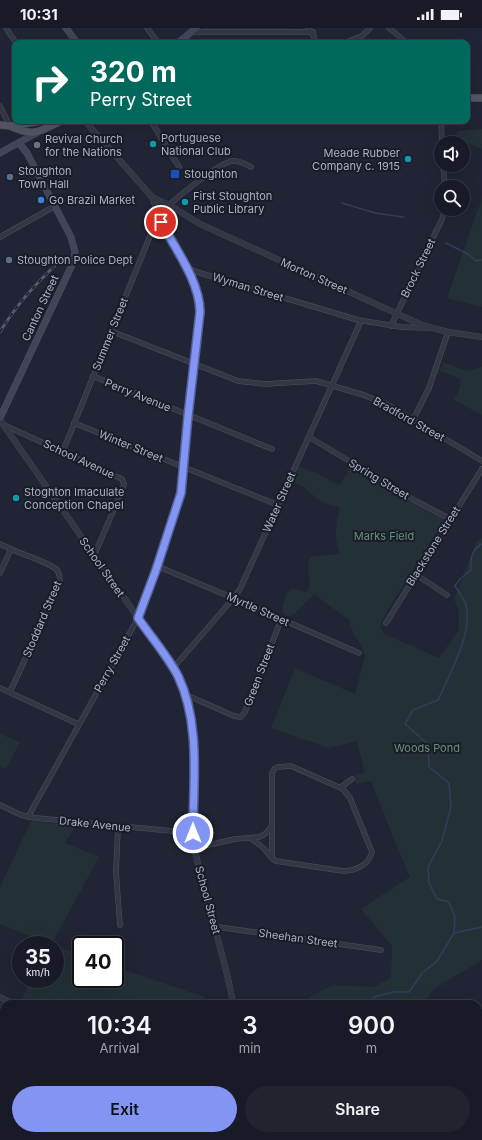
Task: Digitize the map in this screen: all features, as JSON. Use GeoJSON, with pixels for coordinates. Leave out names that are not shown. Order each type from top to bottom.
{"type":"FeatureCollection","features":[{"type":"Feature","properties":{"kind":"main road"},"geometry":{"type":"LineString","coordinates":[[66,28],[75,40]]}},
{"type":"Feature","properties":{"kind":"main road"},"geometry":{"type":"LineString","coordinates":[[182,40],[194,30]]}},
{"type":"Feature","properties":{"kind":"main road"},"geometry":{"type":"LineString","coordinates":[[470,98],[482,98]]}},
{"type":"Feature","properties":{"kind":"main road"},"geometry":{"type":"LineString","coordinates":[[0,125],[10,126],[23,124]]}},
{"type":"Feature","properties":{"kind":"main road"},"geometry":{"type":"LineString","coordinates":[[27,153],[27,129],[37,124]]}},
{"type":"Feature","properties":{"kind":"main road"},"geometry":{"type":"LineString","coordinates":[[0,153],[19,142],[26,135],[38,132],[55,124]]}},
{"type":"Feature","properties":{"kind":"main road"},"geometry":{"type":"LineString","coordinates":[[10,126],[26,135]]}},
{"type":"Feature","properties":{"kind":"main road","name":"Canton Street"},"geometry":{"type":"LineString","coordinates":[[1,421],[74,259],[75,252],[73,242],[55,206],[27,153],[19,142]]}},
{"type":"Feature","properties":{"kind":"street"},"geometry":{"type":"LineString","coordinates":[[6,28],[14,40]]}},
{"type":"Feature","properties":{"kind":"street"},"geometry":{"type":"LineString","coordinates":[[147,28],[156,40]]}},
{"type":"Feature","properties":{"kind":"street"},"geometry":{"type":"LineString","coordinates":[[308,28],[312,32],[315,40]]}},
{"type":"Feature","properties":{"kind":"street"},"geometry":{"type":"LineString","coordinates":[[352,40],[362,36],[370,28]]}},
{"type":"Feature","properties":{"kind":"street"},"geometry":{"type":"LineString","coordinates":[[389,28],[403,40]]}},
{"type":"Feature","properties":{"kind":"street"},"geometry":{"type":"LineString","coordinates":[[194,30],[292,30],[312,32]]}},
{"type":"Feature","properties":{"kind":"street"},"geometry":{"type":"LineString","coordinates":[[0,106],[10,126]]}},
{"type":"Feature","properties":{"kind":"street"},"geometry":{"type":"LineString","coordinates":[[88,124],[152,197],[159,218],[185,267]]}},
{"type":"Feature","properties":{"kind":"street"},"geometry":{"type":"LineString","coordinates":[[153,124],[179,167]]}},
{"type":"Feature","properties":{"kind":"street"},"geometry":{"type":"LineString","coordinates":[[441,124],[442,136]]}},
{"type":"Feature","properties":{"kind":"street"},"geometry":{"type":"LineString","coordinates":[[169,205],[179,196],[227,162],[238,161],[251,167]]}},
{"type":"Feature","properties":{"kind":"street","name":"Morton Street"},"geometry":{"type":"LineString","coordinates":[[152,197],[216,232],[428,328],[482,338]]}},
{"type":"Feature","properties":{"kind":"street"},"geometry":{"type":"LineString","coordinates":[[0,238],[55,206]]}},
{"type":"Feature","properties":{"kind":"street","name":"Brock Street"},"geometry":{"type":"LineString","coordinates":[[391,326],[443,216]]}},
{"type":"Feature","properties":{"kind":"street","name":"Summer Street"},"geometry":{"type":"LineString","coordinates":[[63,451],[154,226],[159,218]]}},
{"type":"Feature","properties":{"kind":"street","name":"Wyman Street"},"geometry":{"type":"LineString","coordinates":[[185,267],[197,272],[361,321],[391,326],[428,328]]}},
{"type":"Feature","properties":{"kind":"street","name":"Perry Street"},"geometry":{"type":"LineString","coordinates":[[28,817],[78,724],[138,618],[181,493],[200,307],[195,287],[185,267]]}},
{"type":"Feature","properties":{"kind":"street","name":"Water Street"},"geometry":{"type":"LineString","coordinates":[[173,668],[233,598],[243,583],[361,321]]}},
{"type":"Feature","properties":{"kind":"street","name":"Bradford Street"},"geometry":{"type":"LineString","coordinates":[[111,331],[243,382],[265,384],[316,381],[378,400],[482,461]]}},
{"type":"Feature","properties":{"kind":"street"},"geometry":{"type":"LineString","coordinates":[[414,420],[429,388],[448,332]]}},
{"type":"Feature","properties":{"kind":"street","name":"Perry Avenue"},"geometry":{"type":"LineString","coordinates":[[93,376],[272,449]]}},
{"type":"Feature","properties":{"kind":"street","name":"School Avenue"},"geometry":{"type":"LineString","coordinates":[[1,421],[123,480],[123,488],[94,556]]}},
{"type":"Feature","properties":{"kind":"street","name":"School Street"},"geometry":{"type":"LineString","coordinates":[[1,421],[173,668],[181,684],[192,726],[194,741],[193,833],[195,848],[215,928],[224,956],[232,1000]]}},
{"type":"Feature","properties":{"kind":"street","name":"Winter Street"},"geometry":{"type":"LineString","coordinates":[[74,423],[278,505]]}},
{"type":"Feature","properties":{"kind":"street","name":"Spring Street"},"geometry":{"type":"LineString","coordinates":[[309,437],[416,501],[450,519]]}},
{"type":"Feature","properties":{"kind":"street","name":"Blackstone Street"},"geometry":{"type":"LineString","coordinates":[[386,623],[415,574],[482,469]]}},
{"type":"Feature","properties":{"kind":"street","name":"Stoddard Street"},"geometry":{"type":"LineString","coordinates":[[0,544],[54,567],[60,578],[60,582],[10,692]]}},
{"type":"Feature","properties":{"kind":"street"},"geometry":{"type":"LineString","coordinates":[[0,573],[11,549]]}},
{"type":"Feature","properties":{"kind":"street","name":"Myrtle Street"},"geometry":{"type":"LineString","coordinates":[[157,566],[359,652]]}},
{"type":"Feature","properties":{"kind":"street"},"geometry":{"type":"LineString","coordinates":[[415,574],[448,595]]}},
{"type":"Feature","properties":{"kind":"street","name":"Green Street"},"geometry":{"type":"LineString","coordinates":[[184,694],[234,716],[241,717],[245,712],[281,620]]}},
{"type":"Feature","properties":{"kind":"street"},"geometry":{"type":"LineString","coordinates":[[0,688],[78,724]]}},
{"type":"Feature","properties":{"kind":"street"},"geometry":{"type":"LineString","coordinates":[[250,838],[261,846],[272,858],[279,862],[343,871],[354,870],[369,860],[372,852],[350,798],[341,787],[291,766],[275,768],[272,773],[272,858]]}},
{"type":"Feature","properties":{"kind":"street"},"geometry":{"type":"LineString","coordinates":[[341,787],[352,779]]}},
{"type":"Feature","properties":{"kind":"street","name":"Drake Avenue"},"geometry":{"type":"LineString","coordinates":[[0,805],[28,817],[118,827],[193,833]]}},
{"type":"Feature","properties":{"kind":"street"},"geometry":{"type":"LineString","coordinates":[[195,848],[235,839],[259,836],[265,834],[272,825]]}},
{"type":"Feature","properties":{"kind":"street"},"geometry":{"type":"LineString","coordinates":[[118,827],[116,872],[120,925]]}},
{"type":"Feature","properties":{"kind":"street","name":"Sheehan Street"},"geometry":{"type":"LineString","coordinates":[[215,928],[218,927],[381,950]]}},
{"type":"Feature","properties":{"kind":"green space"},"geometry":{"type":"Polygon","coordinates":[[[203,28],[290,28],[287,30],[204,30],[203,28]]]}},
{"type":"Feature","properties":{"kind":"green space"},"geometry":{"type":"Polygon","coordinates":[[[482,129],[482,149],[470,145],[470,136],[456,136],[458,131],[482,129]]]}},
{"type":"Feature","properties":{"kind":"green space"},"geometry":{"type":"Polygon","coordinates":[[[482,198],[482,307],[447,298],[482,198]]]}},
{"type":"Feature","properties":{"kind":"green space"},"geometry":{"type":"Polygon","coordinates":[[[443,362],[466,371],[482,367],[482,415],[454,400],[459,390],[461,379],[440,371],[443,362]]]}},
{"type":"Feature","properties":{"kind":"green space"},"geometry":{"type":"Polygon","coordinates":[[[349,465],[431,513],[443,518],[442,520],[444,521],[382,620],[381,629],[385,634],[439,658],[459,630],[459,610],[454,599],[476,543],[482,538],[482,960],[435,988],[426,1000],[307,1000],[310,997],[333,985],[374,987],[391,978],[392,946],[361,909],[410,877],[371,781],[356,784],[354,776],[365,773],[357,741],[329,748],[271,728],[295,668],[355,694],[365,655],[360,643],[353,633],[349,620],[314,594],[293,615],[287,616],[282,612],[285,599],[290,590],[295,589],[304,592],[308,590],[308,565],[310,557],[339,553],[336,540],[336,524],[340,509],[339,507],[323,503],[307,489],[292,481],[299,466],[311,472],[315,472],[339,485],[347,474],[349,465]]]}},
{"type":"Feature","properties":{"kind":"green space"},"geometry":{"type":"Polygon","coordinates":[[[0,734],[20,742],[6,769],[0,766],[0,734]]]}},
{"type":"Feature","properties":{"kind":"green space"},"geometry":{"type":"Polygon","coordinates":[[[31,821],[76,826],[65,843],[99,857],[56,936],[29,936],[0,924],[0,887],[31,821]]]}},
{"type":"Feature","properties":{"kind":"green space"},"geometry":{"type":"Polygon","coordinates":[[[64,949],[72,952],[72,988],[124,988],[124,970],[205,997],[204,1000],[21,1000],[27,988],[64,988],[64,949]]]}},
{"type":"Feature","properties":{"kind":"waterway"},"geometry":{"type":"LineString","coordinates":[[342,203],[375,213],[403,217]]}},
{"type":"Feature","properties":{"kind":"waterway"},"geometry":{"type":"LineString","coordinates":[[446,243],[468,254],[476,261],[482,260]]}},
{"type":"Feature","properties":{"kind":"waterway"},"geometry":{"type":"LineString","coordinates":[[454,933],[455,917],[449,902],[437,899],[429,883],[428,867],[442,841],[451,807],[449,783],[429,767],[428,744],[405,724],[413,710],[438,700],[454,666],[463,641],[467,616],[466,605],[455,586],[460,579],[471,570],[472,555],[482,544]]}},
{"type":"Feature","properties":{"kind":"waterway"},"geometry":{"type":"LineString","coordinates":[[372,1000],[374,997],[393,992],[409,992],[422,973],[437,961],[454,933],[482,927]]}},
{"type":"Feature","properties":{"kind":"railway"},"geometry":{"type":"LineString","coordinates":[[0,332],[27,294],[60,261]]}},
{"type":"Feature","properties":{"kind":"place","name":"Portuguese National Club"},"geometry":{"type":"Point","coordinates":[153,144]}},
{"type":"Feature","properties":{"kind":"place","name":"Revival Church for the Nations"},"geometry":{"type":"Point","coordinates":[37,145]}},
{"type":"Feature","properties":{"kind":"place","name":"Meade Rubber Company c. 1915"},"geometry":{"type":"Point","coordinates":[408,159]}},
{"type":"Feature","properties":{"kind":"place","name":"Stoughton"},"geometry":{"type":"Point","coordinates":[175,174]}},
{"type":"Feature","properties":{"kind":"place","name":"Stoughton Town Hall"},"geometry":{"type":"Point","coordinates":[10,177]}},
{"type":"Feature","properties":{"kind":"place","name":"Go Brazil Market"},"geometry":{"type":"Point","coordinates":[41,200]}},
{"type":"Feature","properties":{"kind":"place","name":"First Stoughton Public Library"},"geometry":{"type":"Point","coordinates":[185,202]}},
{"type":"Feature","properties":{"kind":"place","name":"Stoughton Police Dept"},"geometry":{"type":"Point","coordinates":[9,260]}},
{"type":"Feature","properties":{"kind":"place","name":"Stoghton Imaculate Conception Chapel"},"geometry":{"type":"Point","coordinates":[16,498]}},
{"type":"Feature","properties":{"kind":"route"},"geometry":{"type":"LineString","coordinates":[[161,222],[195,287],[200,312],[181,493],[156,570],[138,618],[173,668],[181,684],[187,705],[194,741],[193,833]]}},
{"type":"Feature","properties":{"kind":"park label","name":"Marks Field"},"geometry":{"type":"Point","coordinates":[384,536]}},
{"type":"Feature","properties":{"kind":"park label","name":"Woods Pond"},"geometry":{"type":"Point","coordinates":[427,748]}}]}
